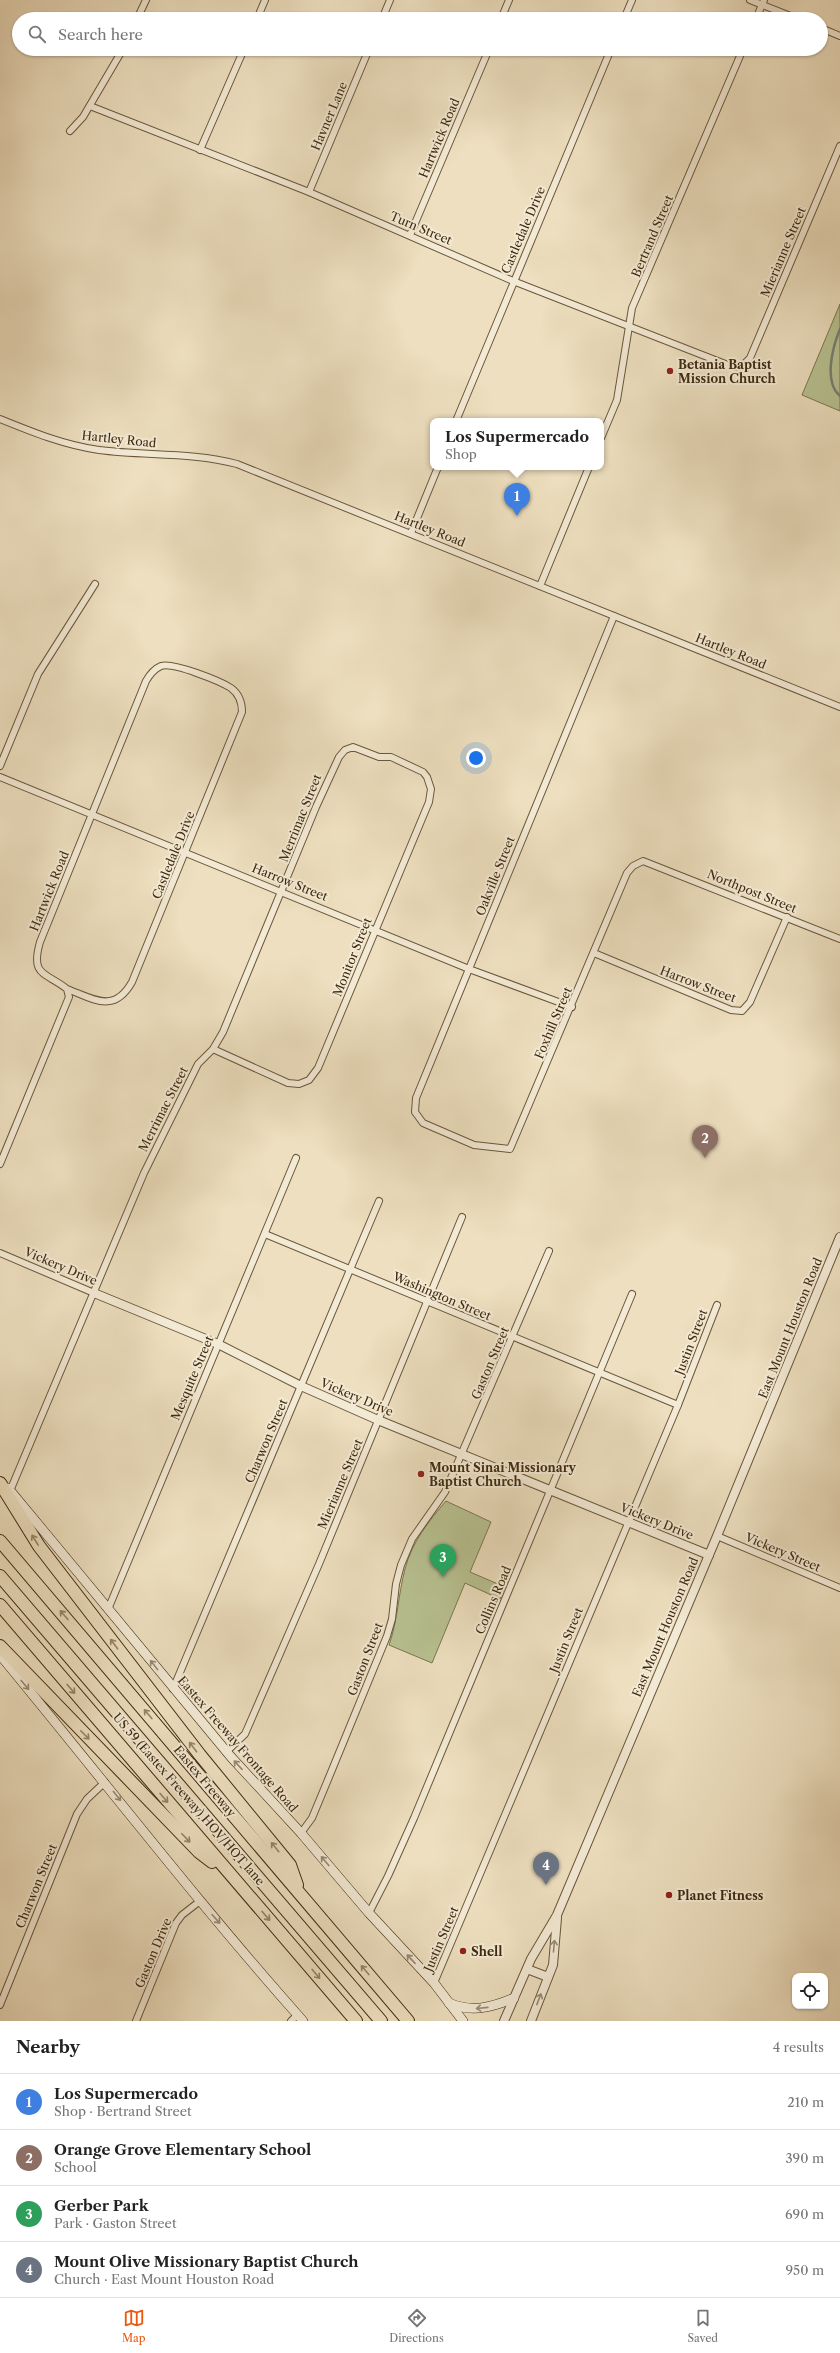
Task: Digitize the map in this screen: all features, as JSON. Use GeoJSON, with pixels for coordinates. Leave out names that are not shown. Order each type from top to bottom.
{"type":"FeatureCollection","features":[{"type":"Feature","properties":{"kind":"highway"},"geometry":{"type":"LineString","coordinates":[[0,1484],[39,1546],[200,1755],[290,1865],[300,1893]]}},
{"type":"Feature","properties":{"kind":"highway","name":"Eastex Freeway"},"geometry":{"type":"LineString","coordinates":[[0,1541],[408,2021]]}},
{"type":"Feature","properties":{"kind":"highway","name":"US 59 (Eastex Freeway) HOV/HOT lane"},"geometry":{"type":"LineString","coordinates":[[0,1576],[381,2021]]}},
{"type":"Feature","properties":{"kind":"highway"},"geometry":{"type":"LineString","coordinates":[[0,1606],[356,2021]]}},
{"type":"Feature","properties":{"kind":"highway"},"geometry":{"type":"LineString","coordinates":[[0,1646],[199,1852],[231,1876]]}},
{"type":"Feature","properties":{"kind":"main road","name":"Eastex Freeway Frontage Road"},"geometry":{"type":"LineString","coordinates":[[0,1477],[10,1491],[109,1607],[173,1689],[226,1752],[301,1833],[369,1913],[434,1983],[463,2021]]}},
{"type":"Feature","properties":{"kind":"main road"},"geometry":{"type":"LineString","coordinates":[[0,1656],[105,1782],[297,2019]]}},
{"type":"Feature","properties":{"kind":"main road"},"geometry":{"type":"LineString","coordinates":[[449,2003],[457,2006],[483,2008],[496,2006],[514,1998]]}},
{"type":"Feature","properties":{"kind":"street"},"geometry":{"type":"LineString","coordinates":[[141,12],[146,0]]}},
{"type":"Feature","properties":{"kind":"street"},"geometry":{"type":"LineString","coordinates":[[260,12],[265,0]]}},
{"type":"Feature","properties":{"kind":"street"},"geometry":{"type":"LineString","coordinates":[[385,12],[390,0]]}},
{"type":"Feature","properties":{"kind":"street"},"geometry":{"type":"LineString","coordinates":[[504,12],[509,0]]}},
{"type":"Feature","properties":{"kind":"street"},"geometry":{"type":"LineString","coordinates":[[627,12],[632,0]]}},
{"type":"Feature","properties":{"kind":"street"},"geometry":{"type":"LineString","coordinates":[[750,0],[763,2],[784,12]]}},
{"type":"Feature","properties":{"kind":"street"},"geometry":{"type":"LineString","coordinates":[[759,12],[763,2]]}},
{"type":"Feature","properties":{"kind":"street"},"geometry":{"type":"LineString","coordinates":[[828,31],[840,36]]}},
{"type":"Feature","properties":{"kind":"street"},"geometry":{"type":"LineString","coordinates":[[70,131],[90,106],[119,56]]}},
{"type":"Feature","properties":{"kind":"street"},"geometry":{"type":"LineString","coordinates":[[200,150],[241,56]]}},
{"type":"Feature","properties":{"kind":"street","name":"Havner Lane"},"geometry":{"type":"LineString","coordinates":[[308,192],[366,56]]}},
{"type":"Feature","properties":{"kind":"street","name":"Hartwick Road"},"geometry":{"type":"LineString","coordinates":[[410,235],[486,56]]}},
{"type":"Feature","properties":{"kind":"street","name":"Castledale Drive"},"geometry":{"type":"LineString","coordinates":[[457,418],[608,56]]}},
{"type":"Feature","properties":{"kind":"street","name":"Bertrand Street"},"geometry":{"type":"LineString","coordinates":[[604,430],[616,400],[622,376],[632,308],[741,56]]}},
{"type":"Feature","properties":{"kind":"street","name":"Turn Street"},"geometry":{"type":"LineString","coordinates":[[90,106],[308,192],[514,281],[628,327],[733,367],[743,365]]}},
{"type":"Feature","properties":{"kind":"street","name":"Mierianne Street"},"geometry":{"type":"LineString","coordinates":[[743,365],[750,358],[840,146]]}},
{"type":"Feature","properties":{"kind":"street","name":"Hartley Road"},"geometry":{"type":"LineString","coordinates":[[0,419],[45,437],[82,448],[210,458],[230,462],[411,533],[840,707]]}},
{"type":"Feature","properties":{"kind":"street"},"geometry":{"type":"LineString","coordinates":[[411,533],[437,470]]}},
{"type":"Feature","properties":{"kind":"street"},"geometry":{"type":"LineString","coordinates":[[540,586],[588,470]]}},
{"type":"Feature","properties":{"kind":"street"},"geometry":{"type":"LineString","coordinates":[[0,766],[38,674],[95,584]]}},
{"type":"Feature","properties":{"kind":"street","name":"Oakville Street"},"geometry":{"type":"LineString","coordinates":[[444,1132],[424,1123],[418,1118],[414,1105],[614,616]]}},
{"type":"Feature","properties":{"kind":"street","name":"Hartwick Road"},"geometry":{"type":"LineString","coordinates":[[67,989],[44,976],[37,967],[36,956],[141,693],[152,672],[162,665],[179,667],[208,678]]}},
{"type":"Feature","properties":{"kind":"street","name":"Castledale Drive"},"geometry":{"type":"LineString","coordinates":[[67,989],[101,1002],[111,1002],[125,994],[159,920],[242,712],[242,703],[236,693],[230,688],[208,678]]}},
{"type":"Feature","properties":{"kind":"street","name":"Merrimac Street"},"geometry":{"type":"LineString","coordinates":[[10,1491],[144,1173],[198,1064],[214,1049],[234,1006],[332,770],[345,750],[353,747],[379,757],[391,757],[396,759]]}},
{"type":"Feature","properties":{"kind":"street","name":"Monitor Street"},"geometry":{"type":"LineString","coordinates":[[214,1049],[288,1083],[299,1084],[309,1080],[318,1068],[341,1017],[374,929],[431,796],[430,782],[423,772],[396,759]]}},
{"type":"Feature","properties":{"kind":"street","name":"Harrow Street"},"geometry":{"type":"LineString","coordinates":[[0,777],[92,813],[469,969],[572,1007]]}},
{"type":"Feature","properties":{"kind":"street","name":"Foxhill Street"},"geometry":{"type":"LineString","coordinates":[[444,1132],[474,1145],[510,1149],[572,1007],[627,873],[633,866],[643,861],[657,864]]}},
{"type":"Feature","properties":{"kind":"street","name":"Northpost Street"},"geometry":{"type":"LineString","coordinates":[[657,864],[840,939]]}},
{"type":"Feature","properties":{"kind":"street","name":"Harrow Street"},"geometry":{"type":"LineString","coordinates":[[594,953],[731,1010],[742,1011],[750,1002],[787,917]]}},
{"type":"Feature","properties":{"kind":"street"},"geometry":{"type":"LineString","coordinates":[[0,1164],[66,1005],[69,997],[67,989]]}},
{"type":"Feature","properties":{"kind":"street","name":"Mesquite Street"},"geometry":{"type":"LineString","coordinates":[[109,1607],[296,1158]]}},
{"type":"Feature","properties":{"kind":"street","name":"Charwon Street"},"geometry":{"type":"LineString","coordinates":[[173,1689],[379,1201]]}},
{"type":"Feature","properties":{"kind":"street","name":"Mierianne Street"},"geometry":{"type":"LineString","coordinates":[[226,1752],[245,1734],[428,1302],[462,1217]]}},
{"type":"Feature","properties":{"kind":"street","name":"Washington Street"},"geometry":{"type":"LineString","coordinates":[[265,1234],[678,1405]]}},
{"type":"Feature","properties":{"kind":"street","name":"East Mount Houston Road"},"geometry":{"type":"LineString","coordinates":[[504,2021],[527,1969],[557,1915],[717,1536],[840,1237]]}},
{"type":"Feature","properties":{"kind":"street","name":"Gaston Street"},"geometry":{"type":"LineString","coordinates":[[301,1833],[312,1818],[387,1636],[392,1619],[396,1584],[401,1565],[412,1539],[445,1492],[549,1251]]}},
{"type":"Feature","properties":{"kind":"street","name":"Vickery Drive"},"geometry":{"type":"LineString","coordinates":[[0,1253],[218,1344],[301,1386],[378,1420],[708,1555]]}},
{"type":"Feature","properties":{"kind":"street","name":"Collins Road"},"geometry":{"type":"LineString","coordinates":[[369,1913],[388,1876],[414,1818],[632,1294]]}},
{"type":"Feature","properties":{"kind":"street","name":"Justin Street"},"geometry":{"type":"LineString","coordinates":[[434,1983],[678,1405],[717,1305]]}},
{"type":"Feature","properties":{"kind":"street","name":"Vickery Street"},"geometry":{"type":"LineString","coordinates":[[717,1536],[840,1588]]}},
{"type":"Feature","properties":{"kind":"street","name":"Charwon Street"},"geometry":{"type":"LineString","coordinates":[[0,2005],[77,1814],[86,1799],[105,1782]]}},
{"type":"Feature","properties":{"kind":"street","name":"Gaston Drive"},"geometry":{"type":"LineString","coordinates":[[136,2021],[176,1923],[182,1915],[200,1901]]}},
{"type":"Feature","properties":{"kind":"street","name":"East Mount Houston Road"},"geometry":{"type":"LineString","coordinates":[[531,2021],[553,1964],[557,1915]]}},
{"type":"Feature","properties":{"kind":"street"},"geometry":{"type":"LineString","coordinates":[[527,1969],[548,1977]]}},
{"type":"Feature","properties":{"kind":"green space"},"geometry":{"type":"Polygon","coordinates":[[[840,304],[840,411],[802,395],[840,304]]]}},
{"type":"Feature","properties":{"kind":"green space"},"geometry":{"type":"Polygon","coordinates":[[[446,1501],[491,1522],[470,1572],[505,1587],[500,1599],[465,1583],[432,1663],[389,1645],[408,1559],[421,1533],[446,1501]]]}},
{"type":"Feature","properties":{"kind":"waterway"},"geometry":{"type":"LineString","coordinates":[[840,329],[832,354],[831,364],[832,382],[835,390],[840,396]]}},
{"type":"Feature","properties":{"kind":"place","name":"Betania Baptist Mission Church"},"geometry":{"type":"Point","coordinates":[670,371]}},
{"type":"Feature","properties":{"kind":"place","name":"Los Supermercado"},"geometry":{"type":"Point","coordinates":[517,516]}},
{"type":"Feature","properties":{"kind":"place","name":"Orange Grove Elementary School"},"geometry":{"type":"Point","coordinates":[705,1158]}},
{"type":"Feature","properties":{"kind":"place","name":"Mount Sinai Missionary Baptist Church"},"geometry":{"type":"Point","coordinates":[421,1474]}},
{"type":"Feature","properties":{"kind":"place","name":"Gerber Park"},"geometry":{"type":"Point","coordinates":[443,1577]}},
{"type":"Feature","properties":{"kind":"place","name":"Mount Olive Missionary Baptist Church"},"geometry":{"type":"Point","coordinates":[546,1885]}},
{"type":"Feature","properties":{"kind":"place","name":"Planet Fitness"},"geometry":{"type":"Point","coordinates":[669,1895]}},
{"type":"Feature","properties":{"kind":"place","name":"Shell"},"geometry":{"type":"Point","coordinates":[463,1951]}}]}
